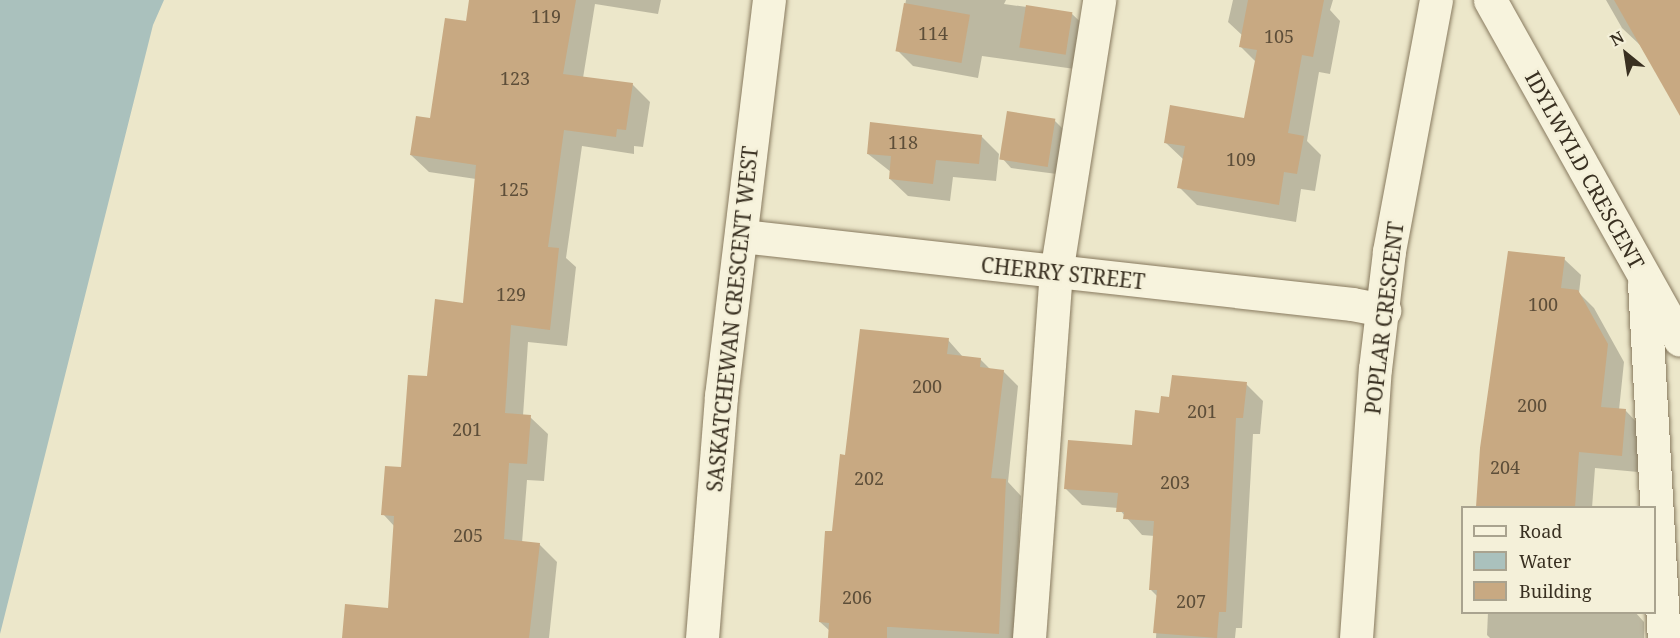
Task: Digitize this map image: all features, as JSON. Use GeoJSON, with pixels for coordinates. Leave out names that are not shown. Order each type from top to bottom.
{"type":"FeatureCollection","features":[{"type":"Feature","properties":{"kind":"street","name":"SASKATCHEWAN CRESCENT WEST"},"geometry":{"type":"LineString","coordinates":[[702,638],[721,396],[770,0]]}},
{"type":"Feature","properties":{"kind":"street"},"geometry":{"type":"LineString","coordinates":[[1029,638],[1056,273],[1099,0]]}},
{"type":"Feature","properties":{"kind":"street","name":"POPLAR CRESCENT"},"geometry":{"type":"LineString","coordinates":[[1356,638],[1375,369],[1384,310],[1389,251],[1436,0]]}},
{"type":"Feature","properties":{"kind":"street","name":"IDYLWYLD CRESCENT"},"geometry":{"type":"LineString","coordinates":[[1490,0],[1680,339]]}},
{"type":"Feature","properties":{"kind":"street","name":"CHERRY STREET"},"geometry":{"type":"LineString","coordinates":[[742,236],[1056,273],[1352,304],[1384,310]]}},
{"type":"Feature","properties":{"kind":"street"},"geometry":{"type":"LineString","coordinates":[[1644,275],[1664,638]]}},
{"type":"Feature","properties":{"kind":"water"},"geometry":{"type":"Polygon","coordinates":[[[0,0],[164,0],[153,25],[0,634],[0,0]]]}},
{"type":"Feature","properties":{"kind":"building"},"geometry":{"type":"Polygon","coordinates":[[[469,0],[576,0],[563,74],[633,83],[626,130],[617,129],[616,137],[564,130],[548,247],[559,248],[550,330],[511,325],[505,413],[531,415],[527,464],[509,463],[504,539],[540,543],[529,638],[342,638],[345,604],[388,608],[394,516],[381,515],[385,466],[401,467],[408,375],[427,376],[435,299],[463,303],[476,165],[410,155],[416,116],[430,118],[445,18],[466,21],[469,0]]]}},
{"type":"Feature","properties":{"kind":"building"},"geometry":{"type":"Polygon","coordinates":[[[1248,0],[1324,0],[1313,57],[1302,55],[1288,133],[1304,136],[1297,174],[1284,172],[1279,205],[1177,188],[1185,146],[1164,143],[1170,105],[1244,118],[1257,50],[1239,47],[1248,0]]]}},
{"type":"Feature","properties":{"kind":"building"},"geometry":{"type":"Polygon","coordinates":[[[1614,0],[1680,0],[1680,116],[1614,0]]]}},
{"type":"Feature","properties":{"kind":"building"},"geometry":{"type":"Polygon","coordinates":[[[904,3],[970,15],[961,63],[895,51],[904,3]]]}},
{"type":"Feature","properties":{"kind":"building"},"geometry":{"type":"Polygon","coordinates":[[[1026,5],[1072,12],[1066,55],[1019,47],[1026,5]]]}},
{"type":"Feature","properties":{"kind":"building"},"geometry":{"type":"Polygon","coordinates":[[[1007,111],[1055,119],[1048,167],[999,159],[1007,111]]]}},
{"type":"Feature","properties":{"kind":"building"},"geometry":{"type":"Polygon","coordinates":[[[870,122],[982,135],[979,164],[936,160],[933,184],[889,179],[891,156],[867,154],[870,122]]]}},
{"type":"Feature","properties":{"kind":"building"},"geometry":{"type":"Polygon","coordinates":[[[1508,251],[1565,257],[1561,288],[1578,290],[1608,344],[1601,407],[1626,409],[1622,456],[1579,452],[1575,506],[1476,506],[1480,448],[1508,251]]]}},
{"type":"Feature","properties":{"kind":"building"},"geometry":{"type":"Polygon","coordinates":[[[860,329],[949,338],[947,354],[981,358],[980,367],[1004,370],[991,478],[1006,479],[999,634],[887,627],[887,638],[828,638],[829,623],[819,622],[825,531],[832,531],[840,454],[845,455],[860,329]]]}},
{"type":"Feature","properties":{"kind":"building"},"geometry":{"type":"Polygon","coordinates":[[[1172,375],[1247,382],[1243,418],[1236,418],[1226,612],[1219,612],[1217,638],[1153,633],[1157,590],[1149,590],[1154,521],[1123,519],[1124,512],[1116,512],[1118,493],[1064,489],[1068,440],[1132,445],[1135,410],[1159,413],[1161,396],[1169,397],[1172,375]]]}}]}
